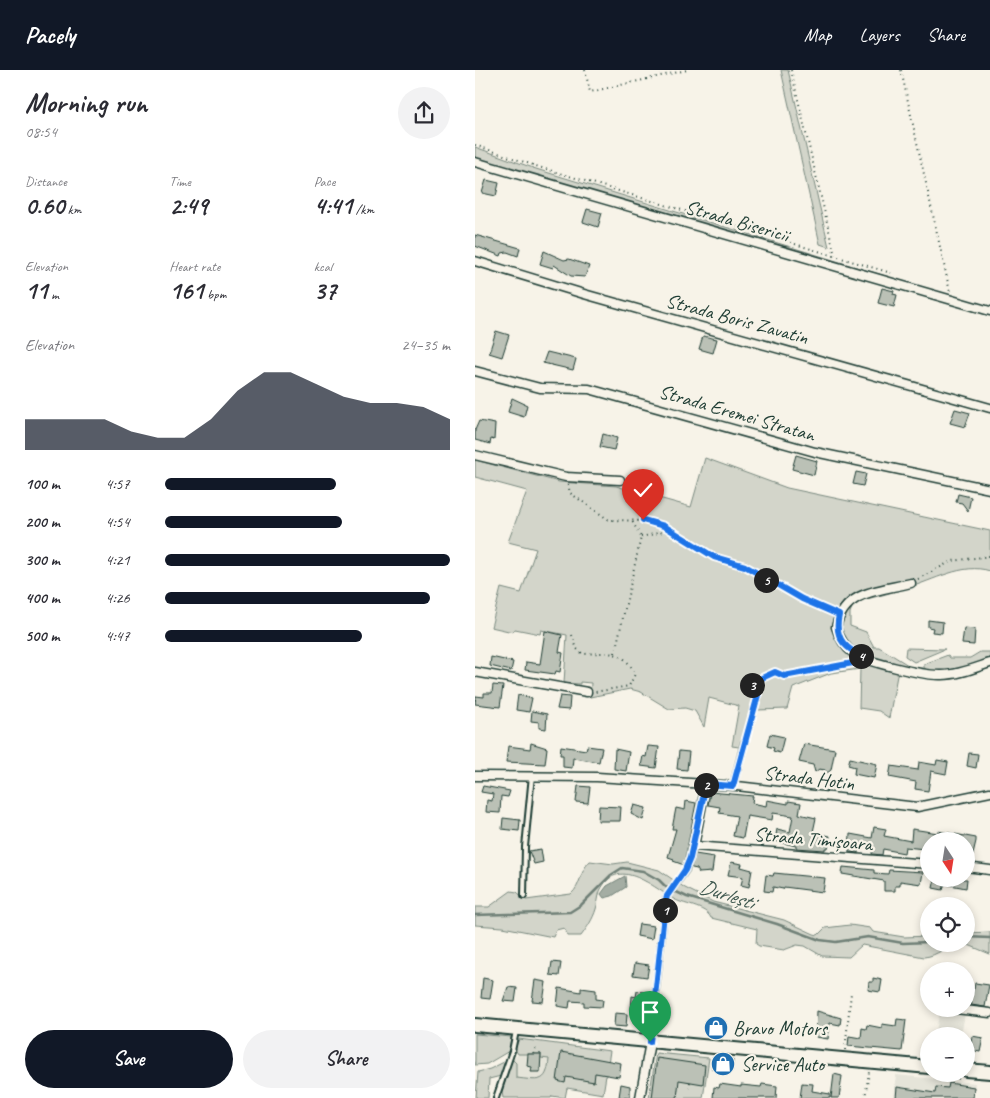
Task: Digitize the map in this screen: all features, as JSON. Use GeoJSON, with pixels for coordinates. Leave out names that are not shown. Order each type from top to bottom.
{"type":"FeatureCollection","features":[{"type":"Feature","properties":{"kind":"main road"},"geometry":{"type":"LineString","coordinates":[[475,1025],[920,1066]]}},
{"type":"Feature","properties":{"kind":"main road"},"geometry":{"type":"LineString","coordinates":[[975,1071],[990,1072]]}},
{"type":"Feature","properties":{"kind":"street","name":"Strada Bisericii"},"geometry":{"type":"LineString","coordinates":[[475,162],[990,311]]}},
{"type":"Feature","properties":{"kind":"street","name":"Strada Boris Zavatin"},"geometry":{"type":"LineString","coordinates":[[475,261],[584,294],[990,408]]}},
{"type":"Feature","properties":{"kind":"street","name":"Strada Eremei Stratan"},"geometry":{"type":"LineString","coordinates":[[475,371],[539,388],[589,389],[815,452],[990,489]]}},
{"type":"Feature","properties":{"kind":"street"},"geometry":{"type":"LineString","coordinates":[[475,455],[566,477],[620,480]]}},
{"type":"Feature","properties":{"kind":"street"},"geometry":{"type":"LineString","coordinates":[[911,582],[851,599],[839,615],[836,628],[839,638],[853,653],[869,660],[942,676],[963,672],[990,663]]}},
{"type":"Feature","properties":{"kind":"street"},"geometry":{"type":"LineString","coordinates":[[475,672],[587,692]]}},
{"type":"Feature","properties":{"kind":"street","name":"Strada Hotin"},"geometry":{"type":"LineString","coordinates":[[475,776],[532,775],[706,784],[917,807],[990,792]]}},
{"type":"Feature","properties":{"kind":"street"},"geometry":{"type":"LineString","coordinates":[[694,846],[706,784]]}},
{"type":"Feature","properties":{"kind":"street","name":"Strada Timișoara"},"geometry":{"type":"LineString","coordinates":[[694,846],[920,863]]}},
{"type":"Feature","properties":{"kind":"street"},"geometry":{"type":"LineString","coordinates":[[975,868],[990,870]]}},
{"type":"Feature","properties":{"kind":"street"},"geometry":{"type":"LineString","coordinates":[[975,1011],[990,1013]]}},
{"type":"Feature","properties":{"kind":"street"},"geometry":{"type":"LineString","coordinates":[[641,1098],[650,1042]]}},
{"type":"Feature","properties":{"kind":"lane"},"geometry":{"type":"LineString","coordinates":[[733,786],[744,743]]}},
{"type":"Feature","properties":{"kind":"lane"},"geometry":{"type":"LineString","coordinates":[[524,896],[532,775]]}},
{"type":"Feature","properties":{"kind":"lane"},"geometry":{"type":"LineString","coordinates":[[650,1042],[667,896],[677,885],[694,846]]}},
{"type":"Feature","properties":{"kind":"lane"},"geometry":{"type":"LineString","coordinates":[[496,1098],[512,1051],[516,1029]]}},
{"type":"Feature","properties":{"kind":"path"},"geometry":{"type":"LineString","coordinates":[[585,70],[590,92],[687,70]]}},
{"type":"Feature","properties":{"kind":"path"},"geometry":{"type":"LineString","coordinates":[[791,70],[835,256]]}},
{"type":"Feature","properties":{"kind":"path"},"geometry":{"type":"LineString","coordinates":[[901,70],[950,292],[941,289]]}},
{"type":"Feature","properties":{"kind":"path"},"geometry":{"type":"LineString","coordinates":[[475,145],[539,167],[897,275]]}},
{"type":"Feature","properties":{"kind":"path"},"geometry":{"type":"LineString","coordinates":[[566,477],[570,493],[609,520],[652,521],[671,530],[714,557],[745,566],[802,599],[839,615]]}},
{"type":"Feature","properties":{"kind":"path"},"geometry":{"type":"LineString","coordinates":[[615,653],[641,537],[631,521]]}},
{"type":"Feature","properties":{"kind":"path"},"geometry":{"type":"LineString","coordinates":[[641,537],[671,530]]}},
{"type":"Feature","properties":{"kind":"path"},"geometry":{"type":"LineString","coordinates":[[911,582],[952,561],[990,556]]}},
{"type":"Feature","properties":{"kind":"path"},"geometry":{"type":"LineString","coordinates":[[572,635],[577,648],[583,654],[610,651],[632,667],[635,674],[629,686],[587,692]]}},
{"type":"Feature","properties":{"kind":"path"},"geometry":{"type":"LineString","coordinates":[[744,743],[758,695],[751,683],[775,672],[784,676],[869,660]]}},
{"type":"Feature","properties":{"kind":"path"},"geometry":{"type":"LineString","coordinates":[[844,1060],[851,993]]}},
{"type":"Feature","properties":{"kind":"path"},"geometry":{"type":"LineString","coordinates":[[534,1054],[535,1046]]}},
{"type":"Feature","properties":{"kind":"path"},"geometry":{"type":"LineString","coordinates":[[865,1098],[869,1070]]}},
{"type":"Feature","properties":{"kind":"path"},"geometry":{"type":"LineString","coordinates":[[689,1082],[689,1088]]}},
{"type":"Feature","properties":{"kind":"shaded area"},"geometry":{"type":"Polygon","coordinates":[[[781,70],[788,70],[829,247],[820,244],[781,70]]]}},
{"type":"Feature","properties":{"kind":"shaded area"},"geometry":{"type":"Polygon","coordinates":[[[475,147],[536,169],[990,308],[611,200],[475,158],[475,147]]]}},
{"type":"Feature","properties":{"kind":"shaded area"},"geometry":{"type":"Polygon","coordinates":[[[705,458],[787,488],[990,531],[990,571],[969,569],[959,571],[907,588],[854,602],[850,613],[850,626],[866,632],[874,647],[879,647],[908,665],[899,665],[889,718],[879,711],[859,708],[860,669],[831,673],[793,688],[787,709],[757,710],[746,748],[732,746],[739,706],[709,698],[704,727],[695,711],[685,708],[669,709],[641,692],[630,689],[590,697],[591,683],[564,683],[567,635],[541,630],[540,634],[515,629],[513,632],[491,627],[501,588],[521,593],[536,549],[508,542],[527,491],[475,477],[475,460],[559,482],[616,486],[691,507],[705,458]]]}},
{"type":"Feature","properties":{"kind":"shaded area"},"geometry":{"type":"Polygon","coordinates":[[[906,648],[945,649],[914,662],[905,656],[906,648]]]}},
{"type":"Feature","properties":{"kind":"shaded area"},"geometry":{"type":"Polygon","coordinates":[[[980,652],[990,652],[990,661],[948,673],[939,673],[924,668],[924,664],[948,655],[950,658],[970,658],[980,652]]]}},
{"type":"Feature","properties":{"kind":"shaded area"},"geometry":{"type":"Polygon","coordinates":[[[590,861],[613,864],[627,862],[659,870],[685,888],[713,902],[784,920],[818,935],[825,928],[850,925],[870,928],[873,932],[904,937],[920,936],[920,952],[939,952],[924,957],[862,945],[849,957],[822,956],[805,946],[797,945],[784,950],[759,946],[756,944],[757,929],[711,918],[699,908],[676,900],[635,876],[625,874],[616,875],[607,880],[600,891],[597,907],[588,927],[581,936],[568,936],[564,928],[556,930],[553,937],[503,927],[475,925],[475,907],[489,907],[511,891],[517,892],[526,900],[571,894],[577,887],[590,861]]]}},
{"type":"Feature","properties":{"kind":"shaded area"},"geometry":{"type":"Polygon","coordinates":[[[625,876],[626,887],[612,896],[604,898],[601,894],[607,886],[625,876]]]}},
{"type":"Feature","properties":{"kind":"shaded area"},"geometry":{"type":"Polygon","coordinates":[[[990,932],[990,954],[975,948],[975,933],[990,932]]]}},
{"type":"Feature","properties":{"kind":"shaded area"},"geometry":{"type":"Polygon","coordinates":[[[939,1017],[964,1017],[963,1027],[937,1027],[939,1017]]]}},
{"type":"Feature","properties":{"kind":"shaded area"},"geometry":{"type":"Polygon","coordinates":[[[475,1034],[511,1037],[509,1051],[487,1064],[475,1065],[475,1034]]]}},
{"type":"Feature","properties":{"kind":"shaded area"},"geometry":{"type":"Polygon","coordinates":[[[519,1039],[610,1051],[603,1094],[567,1088],[565,1098],[552,1096],[551,1098],[503,1098],[502,1092],[512,1059],[516,1063],[516,1078],[540,1079],[546,1073],[548,1067],[549,1059],[541,1058],[541,1054],[518,1054],[515,1049],[519,1039]]]}},
{"type":"Feature","properties":{"kind":"shaded area"},"geometry":{"type":"Polygon","coordinates":[[[561,1046],[553,1089],[505,1083],[511,1062],[519,1053],[561,1046]]]}},
{"type":"Feature","properties":{"kind":"shaded area"},"geometry":{"type":"Polygon","coordinates":[[[656,1053],[709,1058],[703,1098],[649,1098],[656,1053]]]}},
{"type":"Feature","properties":{"kind":"shaded area"},"geometry":{"type":"Polygon","coordinates":[[[506,1061],[501,1076],[489,1079],[488,1098],[476,1098],[478,1072],[490,1069],[506,1061]]]}},
{"type":"Feature","properties":{"kind":"shaded area"},"geometry":{"type":"Polygon","coordinates":[[[896,1075],[920,1077],[920,1082],[975,1083],[973,1098],[894,1098],[896,1075]]]}},
{"type":"Feature","properties":{"kind":"building"},"geometry":{"type":"Polygon","coordinates":[[[486,180],[499,183],[496,196],[482,193],[486,180]]]}},
{"type":"Feature","properties":{"kind":"building"},"geometry":{"type":"Polygon","coordinates":[[[587,209],[602,213],[598,227],[583,222],[587,209]]]}},
{"type":"Feature","properties":{"kind":"building"},"geometry":{"type":"Polygon","coordinates":[[[475,235],[520,248],[518,256],[507,252],[502,253],[501,256],[475,246],[475,235]]]}},
{"type":"Feature","properties":{"kind":"building"},"geometry":{"type":"Polygon","coordinates":[[[544,251],[564,260],[569,259],[589,266],[585,277],[571,276],[554,265],[553,268],[540,264],[544,251]]]}},
{"type":"Feature","properties":{"kind":"building"},"geometry":{"type":"Polygon","coordinates":[[[882,288],[894,291],[893,294],[897,295],[894,307],[878,303],[882,288]]]}},
{"type":"Feature","properties":{"kind":"building"},"geometry":{"type":"Polygon","coordinates":[[[496,331],[509,335],[502,357],[489,353],[496,331]]]}},
{"type":"Feature","properties":{"kind":"building"},"geometry":{"type":"Polygon","coordinates":[[[703,336],[717,339],[713,353],[699,349],[703,336]]]}},
{"type":"Feature","properties":{"kind":"building"},"geometry":{"type":"Polygon","coordinates":[[[547,352],[576,359],[573,370],[543,363],[547,352]]]}},
{"type":"Feature","properties":{"kind":"building"},"geometry":{"type":"Polygon","coordinates":[[[512,398],[527,405],[524,417],[508,412],[512,398]]]}},
{"type":"Feature","properties":{"kind":"building"},"geometry":{"type":"Polygon","coordinates":[[[955,409],[970,413],[965,427],[950,423],[955,409]]]}},
{"type":"Feature","properties":{"kind":"building"},"geometry":{"type":"Polygon","coordinates":[[[479,421],[495,424],[494,440],[491,439],[490,444],[475,440],[475,430],[479,421]]]}},
{"type":"Feature","properties":{"kind":"building"},"geometry":{"type":"Polygon","coordinates":[[[603,434],[617,438],[614,450],[600,447],[603,434]]]}},
{"type":"Feature","properties":{"kind":"building"},"geometry":{"type":"Polygon","coordinates":[[[796,455],[817,461],[814,475],[792,469],[796,455]]]}},
{"type":"Feature","properties":{"kind":"building"},"geometry":{"type":"Polygon","coordinates":[[[856,472],[866,474],[863,486],[853,484],[856,472]]]}},
{"type":"Feature","properties":{"kind":"building"},"geometry":{"type":"Polygon","coordinates":[[[958,494],[971,497],[968,511],[962,503],[956,502],[958,494]]]}},
{"type":"Feature","properties":{"kind":"building"},"geometry":{"type":"Polygon","coordinates":[[[928,620],[943,622],[942,633],[932,632],[933,628],[928,627],[928,620]]]}},
{"type":"Feature","properties":{"kind":"building"},"geometry":{"type":"Polygon","coordinates":[[[964,628],[975,629],[974,645],[962,644],[964,628]]]}},
{"type":"Feature","properties":{"kind":"building"},"geometry":{"type":"Polygon","coordinates":[[[545,631],[562,635],[559,652],[563,653],[560,672],[556,671],[555,674],[525,670],[526,662],[540,664],[545,631]]]}},
{"type":"Feature","properties":{"kind":"building"},"geometry":{"type":"Polygon","coordinates":[[[491,657],[513,662],[511,671],[490,666],[491,657]]]}},
{"type":"Feature","properties":{"kind":"building"},"geometry":{"type":"Polygon","coordinates":[[[493,685],[503,686],[500,707],[475,704],[476,696],[484,697],[484,693],[492,693],[493,685]]]}},
{"type":"Feature","properties":{"kind":"building"},"geometry":{"type":"Polygon","coordinates":[[[518,695],[532,698],[529,712],[516,710],[518,695]]]}},
{"type":"Feature","properties":{"kind":"building"},"geometry":{"type":"Polygon","coordinates":[[[560,696],[570,697],[569,710],[557,709],[560,696]]]}},
{"type":"Feature","properties":{"kind":"building"},"geometry":{"type":"Polygon","coordinates":[[[532,711],[547,714],[546,729],[539,728],[539,722],[531,721],[532,711]]]}},
{"type":"Feature","properties":{"kind":"building"},"geometry":{"type":"Polygon","coordinates":[[[770,734],[784,737],[780,753],[773,751],[774,748],[767,746],[770,734]]]}},
{"type":"Feature","properties":{"kind":"building"},"geometry":{"type":"Polygon","coordinates":[[[531,743],[547,748],[545,764],[506,762],[508,746],[530,749],[531,743]]]}},
{"type":"Feature","properties":{"kind":"building"},"geometry":{"type":"Polygon","coordinates":[[[804,744],[835,749],[831,770],[827,773],[825,770],[819,769],[815,772],[813,765],[799,762],[804,744]]]}},
{"type":"Feature","properties":{"kind":"building"},"geometry":{"type":"Polygon","coordinates":[[[561,746],[586,750],[587,746],[602,748],[599,762],[573,758],[572,768],[563,767],[563,755],[560,755],[561,746]]]}},
{"type":"Feature","properties":{"kind":"building"},"geometry":{"type":"Polygon","coordinates":[[[648,746],[659,747],[656,768],[641,766],[643,756],[646,757],[648,746]]]}},
{"type":"Feature","properties":{"kind":"building"},"geometry":{"type":"Polygon","coordinates":[[[615,749],[629,752],[626,771],[614,769],[615,749]]]}},
{"type":"Feature","properties":{"kind":"building"},"geometry":{"type":"Polygon","coordinates":[[[679,751],[689,752],[687,770],[677,769],[679,751]]]}},
{"type":"Feature","properties":{"kind":"building"},"geometry":{"type":"Polygon","coordinates":[[[969,753],[978,754],[976,768],[967,766],[969,753]]]}},
{"type":"Feature","properties":{"kind":"building"},"geometry":{"type":"Polygon","coordinates":[[[850,758],[877,764],[874,778],[854,774],[855,767],[848,765],[850,758]]]}},
{"type":"Feature","properties":{"kind":"building"},"geometry":{"type":"Polygon","coordinates":[[[937,760],[948,762],[946,774],[931,771],[928,791],[915,789],[916,782],[889,777],[891,766],[918,770],[919,762],[936,765],[937,760]]]}},
{"type":"Feature","properties":{"kind":"building"},"geometry":{"type":"Polygon","coordinates":[[[483,786],[510,791],[508,797],[501,796],[500,813],[486,812],[487,800],[492,801],[493,794],[481,792],[483,786]]]}},
{"type":"Feature","properties":{"kind":"building"},"geometry":{"type":"Polygon","coordinates":[[[578,786],[590,787],[588,803],[576,802],[578,786]]]}},
{"type":"Feature","properties":{"kind":"building"},"geometry":{"type":"Polygon","coordinates":[[[710,792],[753,796],[752,803],[766,806],[767,800],[788,804],[788,801],[801,803],[799,814],[816,818],[813,832],[830,836],[828,848],[825,848],[825,850],[796,848],[796,846],[775,841],[777,829],[790,832],[793,816],[773,813],[772,820],[747,816],[743,838],[733,836],[737,816],[719,813],[720,807],[708,805],[710,792]]]}},
{"type":"Feature","properties":{"kind":"building"},"geometry":{"type":"Polygon","coordinates":[[[686,801],[696,803],[684,865],[668,857],[676,829],[672,829],[676,808],[685,810],[686,801]]]}},
{"type":"Feature","properties":{"kind":"building"},"geometry":{"type":"Polygon","coordinates":[[[634,805],[646,808],[643,820],[631,814],[634,805]]]}},
{"type":"Feature","properties":{"kind":"building"},"geometry":{"type":"Polygon","coordinates":[[[599,806],[621,807],[620,821],[598,821],[599,806]]]}},
{"type":"Feature","properties":{"kind":"building"},"geometry":{"type":"Polygon","coordinates":[[[503,818],[520,820],[519,831],[502,829],[503,818]]]}},
{"type":"Feature","properties":{"kind":"building"},"geometry":{"type":"Polygon","coordinates":[[[874,827],[886,829],[884,836],[911,841],[912,829],[932,832],[920,832],[920,848],[905,847],[904,853],[883,849],[882,855],[872,854],[873,847],[859,845],[858,853],[849,852],[850,834],[872,838],[874,827]]]}},
{"type":"Feature","properties":{"kind":"building"},"geometry":{"type":"Polygon","coordinates":[[[541,849],[543,862],[534,864],[529,851],[541,849]]]}},
{"type":"Feature","properties":{"kind":"building"},"geometry":{"type":"Polygon","coordinates":[[[695,854],[714,857],[712,872],[699,873],[697,869],[691,867],[695,854]]]}},
{"type":"Feature","properties":{"kind":"building"},"geometry":{"type":"Polygon","coordinates":[[[731,862],[742,864],[741,867],[752,870],[749,887],[741,885],[743,877],[728,875],[731,862]]]}},
{"type":"Feature","properties":{"kind":"building"},"geometry":{"type":"Polygon","coordinates":[[[843,867],[874,870],[874,873],[888,874],[889,870],[920,872],[920,884],[900,881],[900,886],[895,886],[895,891],[884,891],[884,881],[842,874],[843,867]]]}},
{"type":"Feature","properties":{"kind":"building"},"geometry":{"type":"Polygon","coordinates":[[[774,873],[825,878],[823,892],[784,887],[783,889],[773,887],[772,892],[764,891],[766,875],[773,876],[774,873]]]}},
{"type":"Feature","properties":{"kind":"building"},"geometry":{"type":"Polygon","coordinates":[[[639,924],[654,926],[652,939],[637,936],[639,924]]]}},
{"type":"Feature","properties":{"kind":"building"},"geometry":{"type":"Polygon","coordinates":[[[552,962],[561,963],[559,976],[550,975],[552,962]]]}},
{"type":"Feature","properties":{"kind":"building"},"geometry":{"type":"Polygon","coordinates":[[[635,963],[649,965],[647,977],[633,975],[635,963]]]}},
{"type":"Feature","properties":{"kind":"building"},"geometry":{"type":"Polygon","coordinates":[[[483,978],[493,980],[490,999],[481,998],[483,978]]]}},
{"type":"Feature","properties":{"kind":"building"},"geometry":{"type":"Polygon","coordinates":[[[873,978],[882,980],[880,992],[868,990],[869,982],[873,982],[873,978]]]}},
{"type":"Feature","properties":{"kind":"building"},"geometry":{"type":"Polygon","coordinates":[[[535,980],[546,982],[543,1002],[532,1001],[535,980]]]}},
{"type":"Feature","properties":{"kind":"building"},"geometry":{"type":"Polygon","coordinates":[[[975,983],[989,985],[985,1007],[975,1006],[975,983]]]}},
{"type":"Feature","properties":{"kind":"building"},"geometry":{"type":"Polygon","coordinates":[[[508,987],[517,988],[515,1002],[503,1001],[508,987]]]}},
{"type":"Feature","properties":{"kind":"building"},"geometry":{"type":"Polygon","coordinates":[[[559,988],[581,992],[581,988],[596,990],[596,999],[603,1000],[602,1007],[584,1006],[584,1002],[570,1001],[569,1008],[557,1006],[559,988]]]}},
{"type":"Feature","properties":{"kind":"building"},"geometry":{"type":"Polygon","coordinates":[[[637,991],[645,992],[643,1011],[631,1010],[632,996],[636,997],[637,991]]]}},
{"type":"Feature","properties":{"kind":"building"},"geometry":{"type":"Polygon","coordinates":[[[817,1011],[841,1018],[840,1025],[830,1023],[828,1039],[816,1037],[817,1011]]]}},
{"type":"Feature","properties":{"kind":"building"},"geometry":{"type":"Polygon","coordinates":[[[615,1013],[627,1014],[626,1027],[614,1026],[615,1013]]]}},
{"type":"Feature","properties":{"kind":"building"},"geometry":{"type":"Polygon","coordinates":[[[897,1019],[906,1020],[902,1051],[848,1046],[849,1036],[861,1038],[862,1028],[866,1029],[867,1025],[882,1028],[882,1024],[896,1026],[897,1019]]]}},
{"type":"Feature","properties":{"kind":"building"},"geometry":{"type":"Polygon","coordinates":[[[711,1022],[723,1023],[721,1034],[709,1033],[711,1022]]]}},
{"type":"Feature","properties":{"kind":"building"},"geometry":{"type":"Polygon","coordinates":[[[975,1037],[983,1038],[980,1052],[975,1051],[975,1037]]]}},
{"type":"Feature","properties":{"kind":"building"},"geometry":{"type":"Polygon","coordinates":[[[561,1052],[621,1063],[619,1077],[595,1073],[594,1082],[566,1077],[565,1083],[557,1081],[561,1052]]]}},
{"type":"Feature","properties":{"kind":"building"},"geometry":{"type":"Polygon","coordinates":[[[528,1054],[541,1054],[540,1072],[531,1072],[532,1067],[527,1066],[528,1054]]]}},
{"type":"Feature","properties":{"kind":"building"},"geometry":{"type":"Polygon","coordinates":[[[657,1058],[705,1065],[703,1084],[679,1080],[677,1098],[652,1098],[657,1058]]]}},
{"type":"Feature","properties":{"kind":"building"},"geometry":{"type":"Polygon","coordinates":[[[713,1058],[733,1060],[732,1071],[712,1069],[713,1058]]]}},
{"type":"Feature","properties":{"kind":"building"},"geometry":{"type":"Polygon","coordinates":[[[834,1074],[842,1076],[839,1098],[831,1098],[834,1074]]]}},
{"type":"Feature","properties":{"kind":"building"},"geometry":{"type":"Polygon","coordinates":[[[802,1083],[813,1084],[812,1091],[830,1094],[830,1098],[800,1098],[802,1083]]]}},
{"type":"Feature","properties":{"kind":"building"},"geometry":{"type":"Polygon","coordinates":[[[949,1083],[974,1087],[973,1098],[896,1098],[897,1087],[935,1093],[936,1087],[948,1088],[949,1083]]]}},
{"type":"Feature","properties":{"kind":"building"},"geometry":{"type":"Polygon","coordinates":[[[621,1084],[630,1086],[630,1098],[619,1097],[621,1084]]]}},
{"type":"Feature","properties":{"kind":"building"},"geometry":{"type":"Polygon","coordinates":[[[720,1084],[741,1087],[741,1085],[761,1087],[762,1084],[777,1086],[776,1098],[713,1098],[714,1087],[719,1088],[720,1084]]]}},
{"type":"Feature","properties":{"kind":"waterway","name":"Durlești"},"geometry":{"type":"LineString","coordinates":[[475,915],[570,912],[581,905],[611,875],[622,868],[643,871],[659,880],[666,887],[687,897],[777,924],[820,940],[836,942],[868,937],[903,943],[920,942]]}},
{"type":"Feature","properties":{"kind":"waterway","name":"Durlești"},"geometry":{"type":"LineString","coordinates":[[975,937],[990,938]]}},
{"type":"Feature","properties":{"kind":"place","name":"Bravo Motors"},"geometry":{"type":"Point","coordinates":[716,1028]}},
{"type":"Feature","properties":{"kind":"place","name":"Service Auto"},"geometry":{"type":"Point","coordinates":[723,1064]}},
{"type":"Feature","properties":{"kind":"route"},"geometry":{"type":"LineString","coordinates":[[643,520],[652,521],[664,526],[714,557],[745,566],[763,579],[839,615],[836,628],[839,638],[853,653],[869,660],[829,666],[784,676],[775,672],[762,676],[751,683],[758,695],[733,786],[706,784],[690,858],[677,885],[667,896],[650,1042]]}}]}
